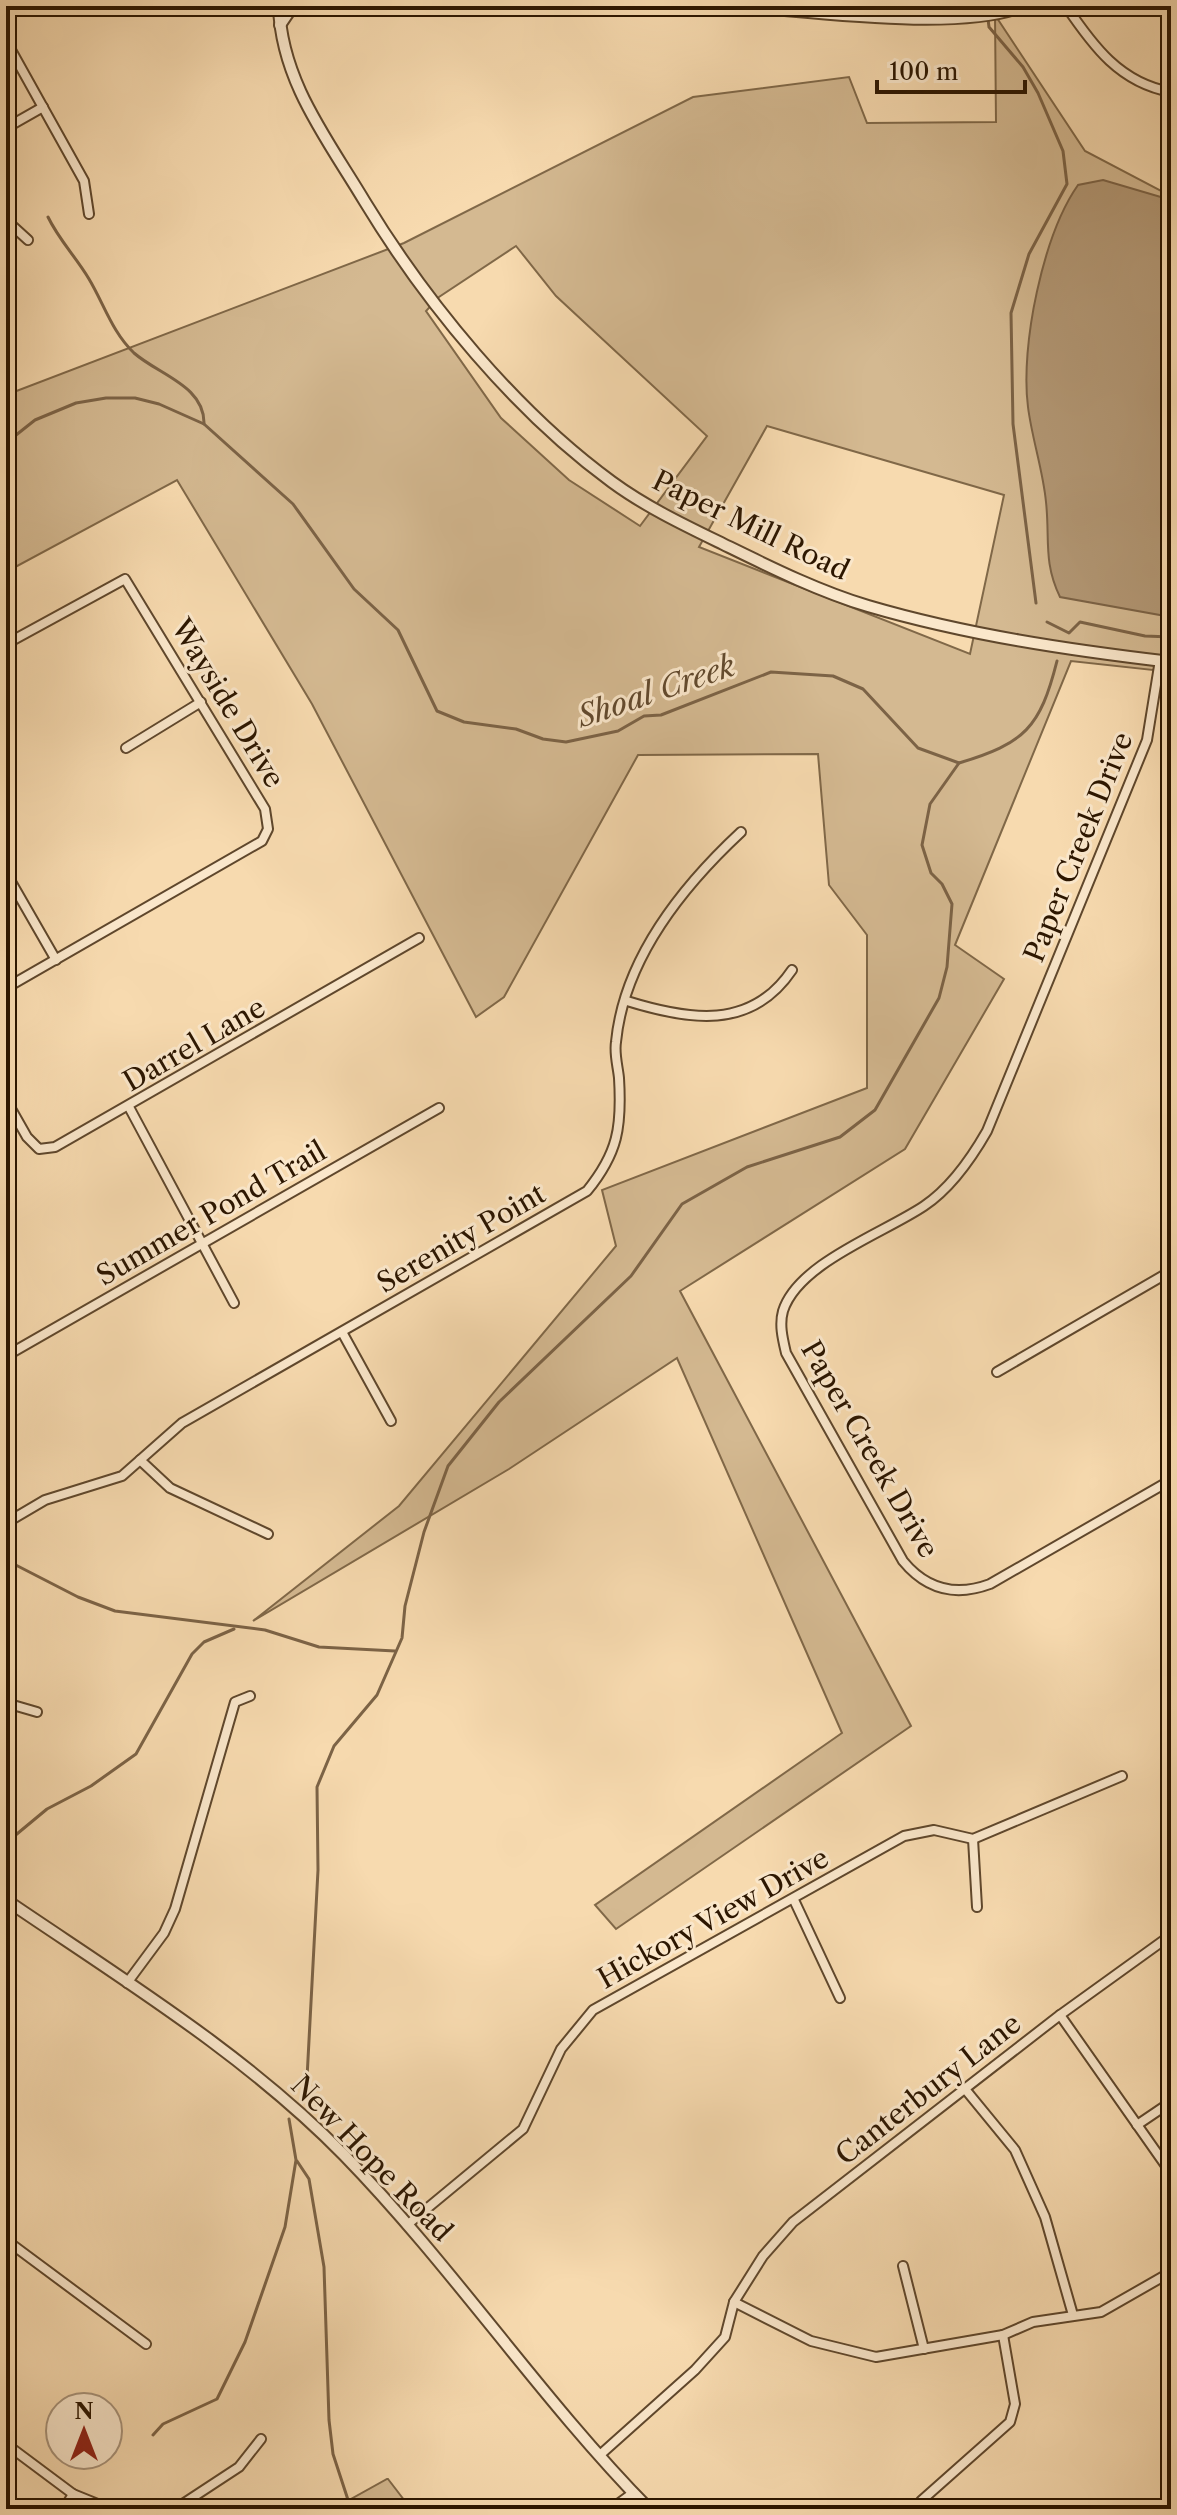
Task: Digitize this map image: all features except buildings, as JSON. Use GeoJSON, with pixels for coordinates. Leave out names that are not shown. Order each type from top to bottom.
{"type":"FeatureCollection","features":[{"type":"Feature","properties":{"kind":"street","name":"Paper Mill Road"},"geometry":{"type":"LineString","coordinates":[[277,6],[284,50],[300,94],[382,230],[475,352],[550,432],[614,483],[679,523],[865,605],[975,633],[1166,661]]}},
{"type":"Feature","properties":{"kind":"street"},"geometry":{"type":"LineString","coordinates":[[280,25],[293,6]]}},
{"type":"Feature","properties":{"kind":"street"},"geometry":{"type":"LineString","coordinates":[[738,6],[918,18],[968,17],[1023,6]]}},
{"type":"Feature","properties":{"kind":"street"},"geometry":{"type":"LineString","coordinates":[[1066,6],[1089,40],[1112,65],[1132,80],[1171,92]]}},
{"type":"Feature","properties":{"kind":"street"},"geometry":{"type":"LineString","coordinates":[[6,41],[84,181],[89,214]]}},
{"type":"Feature","properties":{"kind":"street"},"geometry":{"type":"LineString","coordinates":[[6,128],[43,107]]}},
{"type":"Feature","properties":{"kind":"street"},"geometry":{"type":"LineString","coordinates":[[6,220],[28,240]]}},
{"type":"Feature","properties":{"kind":"street","name":"Wayside Drive"},"geometry":{"type":"LineString","coordinates":[[6,644],[125,579],[265,809],[268,829],[262,841],[6,988]]}},
{"type":"Feature","properties":{"kind":"street","name":"Paper Creek Drive"},"geometry":{"type":"LineString","coordinates":[[1166,661],[1147,740],[987,1131],[970,1161],[927,1204],[809,1274],[790,1294],[782,1314],[781,1333],[786,1353],[903,1561],[915,1576],[932,1586],[973,1591],[990,1584],[1171,1480]]}},
{"type":"Feature","properties":{"kind":"street"},"geometry":{"type":"LineString","coordinates":[[126,748],[201,702]]}},
{"type":"Feature","properties":{"kind":"street","name":"Serenity Point"},"geometry":{"type":"LineString","coordinates":[[6,1523],[45,1500],[122,1476],[182,1423],[587,1191],[607,1166],[619,1133],[615,1043],[633,980],[669,909],[705,866],[741,832]]}},
{"type":"Feature","properties":{"kind":"street"},"geometry":{"type":"LineString","coordinates":[[6,873],[56,960]]}},
{"type":"Feature","properties":{"kind":"street","name":"Darrel Lane"},"geometry":{"type":"LineString","coordinates":[[6,1100],[27,1137],[39,1149],[55,1147],[419,938]]}},
{"type":"Feature","properties":{"kind":"street"},"geometry":{"type":"LineString","coordinates":[[627,1001],[673,1015],[704,1017],[732,1013],[777,993],[792,970]]}},
{"type":"Feature","properties":{"kind":"street"},"geometry":{"type":"LineString","coordinates":[[129,1107],[234,1303]]}},
{"type":"Feature","properties":{"kind":"street","name":"Summer Pond Trail"},"geometry":{"type":"LineString","coordinates":[[6,1356],[439,1108]]}},
{"type":"Feature","properties":{"kind":"street"},"geometry":{"type":"LineString","coordinates":[[997,1372],[1171,1271]]}},
{"type":"Feature","properties":{"kind":"street"},"geometry":{"type":"LineString","coordinates":[[342,1332],[391,1421]]}},
{"type":"Feature","properties":{"kind":"street"},"geometry":{"type":"LineString","coordinates":[[140,1460],[170,1488],[268,1534]]}},
{"type":"Feature","properties":{"kind":"street"},"geometry":{"type":"LineString","coordinates":[[127,1983],[164,1933],[175,1909],[235,1702],[250,1696]]}},
{"type":"Feature","properties":{"kind":"street"},"geometry":{"type":"LineString","coordinates":[[6,1703],[37,1712]]}},
{"type":"Feature","properties":{"kind":"street"},"geometry":{"type":"LineString","coordinates":[[977,1907],[973,1839],[1122,1776]]}},
{"type":"Feature","properties":{"kind":"street","name":"Hickory View Drive"},"geometry":{"type":"LineString","coordinates":[[407,2225],[523,2129],[561,2049],[593,2010],[658,1970],[794,1900],[904,1836],[934,1830],[973,1839]]}},
{"type":"Feature","properties":{"kind":"street","name":"New Hope Road"},"geometry":{"type":"LineString","coordinates":[[6,1900],[265,2082],[345,2156],[649,2509]]}},
{"type":"Feature","properties":{"kind":"street"},"geometry":{"type":"LineString","coordinates":[[794,1900],[840,1998]]}},
{"type":"Feature","properties":{"kind":"street","name":"Canterbury Lane"},"geometry":{"type":"LineString","coordinates":[[601,2454],[695,2370],[725,2337],[734,2302],[763,2256],[793,2222],[1060,2015],[1171,1935]]}},
{"type":"Feature","properties":{"kind":"street"},"geometry":{"type":"LineString","coordinates":[[1060,2015],[1171,2173]]}},
{"type":"Feature","properties":{"kind":"street"},"geometry":{"type":"LineString","coordinates":[[965,2089],[1015,2150],[1045,2217],[1073,2315]]}},
{"type":"Feature","properties":{"kind":"street"},"geometry":{"type":"LineString","coordinates":[[1137,2125],[1171,2102]]}},
{"type":"Feature","properties":{"kind":"street"},"geometry":{"type":"LineString","coordinates":[[6,2240],[146,2344]]}},
{"type":"Feature","properties":{"kind":"street"},"geometry":{"type":"LineString","coordinates":[[903,2266],[924,2349]]}},
{"type":"Feature","properties":{"kind":"street"},"geometry":{"type":"LineString","coordinates":[[734,2302],[811,2341],[876,2357],[1003,2335],[1033,2322],[1101,2312],[1171,2272]]}},
{"type":"Feature","properties":{"kind":"street"},"geometry":{"type":"LineString","coordinates":[[921,2501],[1010,2422],[1015,2404],[1003,2335]]}},
{"type":"Feature","properties":{"kind":"street"},"geometry":{"type":"LineString","coordinates":[[175,2509],[239,2467],[261,2439]]}},
{"type":"Feature","properties":{"kind":"street"},"geometry":{"type":"LineString","coordinates":[[6,2444],[73,2494],[110,2509]]}},
{"type":"Feature","properties":{"kind":"street"},"geometry":{"type":"LineString","coordinates":[[611,2509],[633,2493]]}},
{"type":"Feature","properties":{"kind":"street"},"geometry":{"type":"LineString","coordinates":[[64,2509],[73,2494]]}},
{"type":"Feature","properties":{"kind":"shaded area"},"geometry":{"type":"Polygon","coordinates":[[[995,15],[1085,151],[1171,196],[1171,672],[1071,661],[955,945],[1004,979],[905,1149],[680,1291],[911,1726],[616,1929],[595,1905],[842,1733],[677,1358],[509,1469],[253,1621],[399,1506],[616,1246],[602,1190],[867,1088],[867,935],[829,885],[818,754],[638,755],[504,997],[476,1017],[312,704],[177,480],[6,572],[6,395],[404,243],[693,97],[849,77],[867,123],[996,122],[995,15]],[[516,246],[439,297],[426,311],[501,418],[569,480],[640,526],[707,436],[556,296],[516,246]],[[767,426],[699,547],[970,654],[1004,495],[767,426]]]}},
{"type":"Feature","properties":{"kind":"shaded area"},"geometry":{"type":"Polygon","coordinates":[[[1103,180],[1171,200],[1171,617],[1060,597],[1049,561],[1045,490],[1032,431],[1026,382],[1031,323],[1045,261],[1065,206],[1078,185],[1103,180]]]}},
{"type":"Feature","properties":{"kind":"shaded area"},"geometry":{"type":"Polygon","coordinates":[[[387,2479],[411,2509],[333,2509],[387,2479]]]}},
{"type":"Feature","properties":{"kind":"waterway"},"geometry":{"type":"LineString","coordinates":[[988,19],[989,27],[1023,67],[1038,93],[1063,151],[1067,184],[1029,254],[1011,313],[1013,424],[1036,603]]}},
{"type":"Feature","properties":{"kind":"waterway"},"geometry":{"type":"LineString","coordinates":[[48,217],[89,279],[126,345],[189,391],[197,400],[204,424]]}},
{"type":"Feature","properties":{"kind":"waterway","name":"Shoal Creek"},"geometry":{"type":"LineString","coordinates":[[6,443],[35,420],[76,403],[106,398],[135,398],[159,404],[204,424],[293,504],[354,589],[398,630],[437,711],[464,722],[516,729],[543,739],[566,742],[618,731],[644,716],[661,715],[771,672],[833,676],[863,689],[918,748],[959,763],[1000,748],[1026,730],[1044,702],[1057,661]]}},
{"type":"Feature","properties":{"kind":"waterway","name":"Shoal Creek"},"geometry":{"type":"LineString","coordinates":[[1047,622],[1069,633],[1080,622],[1145,636],[1171,637]]}},
{"type":"Feature","properties":{"kind":"waterway"},"geometry":{"type":"LineString","coordinates":[[306,2097],[318,1870],[317,1787],[334,1746],[377,1695],[402,1638],[405,1606],[424,1532],[448,1466],[499,1402],[631,1276],[682,1204],[747,1167],[840,1137],[875,1110],[939,998],[947,967],[952,904],[942,884],[931,873],[922,845],[930,804],[959,763]]}},
{"type":"Feature","properties":{"kind":"waterway"},"geometry":{"type":"LineString","coordinates":[[6,1560],[78,1597],[115,1611],[265,1630],[319,1647],[395,1651]]}},
{"type":"Feature","properties":{"kind":"waterway"},"geometry":{"type":"LineString","coordinates":[[6,1843],[47,1809],[91,1786],[136,1754],[192,1654],[204,1642],[234,1629]]}},
{"type":"Feature","properties":{"kind":"waterway"},"geometry":{"type":"LineString","coordinates":[[153,2435],[163,2424],[217,2399],[245,2342],[285,2227],[296,2160],[289,2119]]}},
{"type":"Feature","properties":{"kind":"waterway"},"geometry":{"type":"LineString","coordinates":[[297,2161],[309,2179],[324,2267],[329,2420],[333,2454],[351,2509]]}}]}
